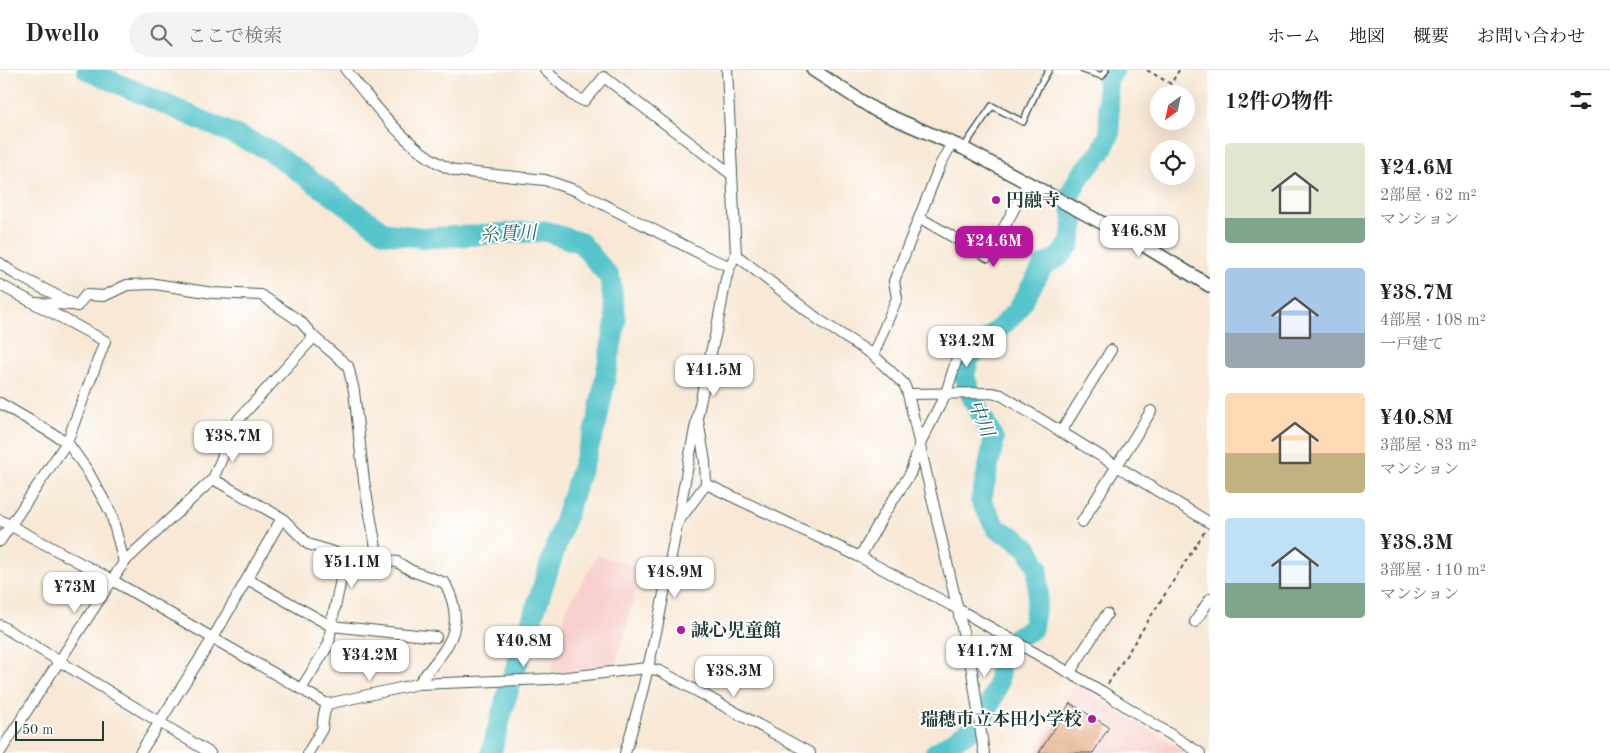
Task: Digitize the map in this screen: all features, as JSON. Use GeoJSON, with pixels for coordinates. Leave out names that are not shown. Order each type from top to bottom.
{"type":"FeatureCollection","features":[{"type":"Feature","properties":{"kind":"street"},"geometry":{"type":"LineString","coordinates":[[346,70],[374,105],[408,141],[428,159],[443,168],[545,180],[577,191],[709,258],[729,266]]}},
{"type":"Feature","properties":{"kind":"street"},"geometry":{"type":"LineString","coordinates":[[545,70],[574,96],[584,102],[606,74],[731,174]]}},
{"type":"Feature","properties":{"kind":"street"},"geometry":{"type":"LineString","coordinates":[[624,753],[647,668],[697,415],[729,266],[736,255],[727,70]]}},
{"type":"Feature","properties":{"kind":"street"},"geometry":{"type":"LineString","coordinates":[[813,70],[875,110],[957,146],[1028,183],[1143,244],[1210,286]]}},
{"type":"Feature","properties":{"kind":"street"},"geometry":{"type":"LineString","coordinates":[[873,356],[897,298],[894,281],[940,165],[957,146]]}},
{"type":"Feature","properties":{"kind":"street"},"geometry":{"type":"LineString","coordinates":[[920,218],[988,257],[1028,183]]}},
{"type":"Feature","properties":{"kind":"street"},"geometry":{"type":"LineString","coordinates":[[736,255],[819,320],[873,356],[904,384],[920,444],[972,671],[984,753]]}},
{"type":"Feature","properties":{"kind":"street"},"geometry":{"type":"LineString","coordinates":[[0,263],[15,274],[77,306]]}},
{"type":"Feature","properties":{"kind":"street"},"geometry":{"type":"LineString","coordinates":[[77,306],[86,295],[104,296],[127,285],[155,284],[213,293],[261,295],[301,322],[314,337],[348,366],[354,391],[364,481],[378,559]]}},
{"type":"Feature","properties":{"kind":"street"},"geometry":{"type":"LineString","coordinates":[[0,285],[105,341],[67,442],[0,541]]}},
{"type":"Feature","properties":{"kind":"street"},"geometry":{"type":"LineString","coordinates":[[31,303],[77,306]]}},
{"type":"Feature","properties":{"kind":"street"},"geometry":{"type":"LineString","coordinates":[[860,557],[884,514],[910,474],[920,444],[946,394],[957,358],[974,335]]}},
{"type":"Feature","properties":{"kind":"street"},"geometry":{"type":"LineString","coordinates":[[5,751],[124,562],[213,479],[238,420],[314,337]]}},
{"type":"Feature","properties":{"kind":"street"},"geometry":{"type":"LineString","coordinates":[[1061,432],[1111,350]]}},
{"type":"Feature","properties":{"kind":"street"},"geometry":{"type":"LineString","coordinates":[[908,394],[991,393],[1001,395],[1210,523]]}},
{"type":"Feature","properties":{"kind":"street"},"geometry":{"type":"LineString","coordinates":[[0,403],[67,442],[87,470],[111,513],[124,562]]}},
{"type":"Feature","properties":{"kind":"street"},"geometry":{"type":"LineString","coordinates":[[1082,522],[1151,411]]}},
{"type":"Feature","properties":{"kind":"street"},"geometry":{"type":"LineString","coordinates":[[676,525],[706,484],[702,439],[697,415]]}},
{"type":"Feature","properties":{"kind":"street"},"geometry":{"type":"LineString","coordinates":[[213,479],[282,518],[308,544],[346,556],[397,562],[412,572],[445,583],[451,594],[455,612],[454,635],[448,646],[418,684]]}},
{"type":"Feature","properties":{"kind":"street"},"geometry":{"type":"LineString","coordinates":[[706,484],[860,557],[958,609],[1070,672],[1200,753]]}},
{"type":"Feature","properties":{"kind":"street"},"geometry":{"type":"LineString","coordinates":[[140,753],[213,638],[282,518]]}},
{"type":"Feature","properties":{"kind":"street"},"geometry":{"type":"LineString","coordinates":[[0,520],[112,580],[327,704],[418,684],[499,682],[647,668],[660,671],[810,753]]}},
{"type":"Feature","properties":{"kind":"street"},"geometry":{"type":"LineString","coordinates":[[301,689],[329,644],[346,556]]}},
{"type":"Feature","properties":{"kind":"street"},"geometry":{"type":"LineString","coordinates":[[247,579],[331,626],[436,637]]}},
{"type":"Feature","properties":{"kind":"street"},"geometry":{"type":"LineString","coordinates":[[1195,622],[1210,599]]}},
{"type":"Feature","properties":{"kind":"street"},"geometry":{"type":"LineString","coordinates":[[1070,672],[1107,614]]}},
{"type":"Feature","properties":{"kind":"street"},"geometry":{"type":"LineString","coordinates":[[0,625],[210,753]]}},
{"type":"Feature","properties":{"kind":"street"},"geometry":{"type":"LineString","coordinates":[[308,753],[322,729],[327,704]]}},
{"type":"Feature","properties":{"kind":"lane"},"geometry":{"type":"LineString","coordinates":[[957,146],[992,106],[1023,122],[1038,88],[1049,70]]}},
{"type":"Feature","properties":{"kind":"lane"},"geometry":{"type":"LineString","coordinates":[[1083,70],[1102,76],[1106,70]]}},
{"type":"Feature","properties":{"kind":"path"},"geometry":{"type":"LineString","coordinates":[[1147,70],[1171,84],[1179,70]]}},
{"type":"Feature","properties":{"kind":"path"},"geometry":{"type":"LineString","coordinates":[[1103,692],[1210,523]]}},
{"type":"Feature","properties":{"kind":"shaded area"},"geometry":{"type":"Polygon","coordinates":[[[598,555],[642,569],[615,666],[551,672],[567,607],[598,555]]]}},
{"type":"Feature","properties":{"kind":"shaded area","name":"瑞穂市立本田小学校"},"geometry":{"type":"Polygon","coordinates":[[[1075,685],[1187,753],[1033,753],[1075,685]]]}},
{"type":"Feature","properties":{"kind":"building"},"geometry":{"type":"Polygon","coordinates":[[[1070,703],[1109,727],[1093,753],[1039,753],[1070,703]]]}},
{"type":"Feature","properties":{"kind":"waterway","name":"糸貫川"},"geometry":{"type":"LineString","coordinates":[[87,70],[267,149],[385,233],[426,238],[545,231],[581,243],[610,278],[616,320],[597,422],[506,698],[491,753]]}},
{"type":"Feature","properties":{"kind":"waterway","name":"中川"},"geometry":{"type":"LineString","coordinates":[[935,753],[974,728],[988,709],[998,684],[1002,645],[1032,629],[1038,595],[1038,568],[1028,549],[1015,538],[997,529],[981,501],[994,440],[972,397],[964,375],[970,357],[1016,312],[1044,265],[1060,256],[1070,244],[1074,220],[1069,196],[1080,176],[1101,152],[1110,133],[1107,81],[1114,70]]}},
{"type":"Feature","properties":{"kind":"place","name":"円融寺"},"geometry":{"type":"Point","coordinates":[996,200]}},
{"type":"Feature","properties":{"kind":"place","name":"誠心児童館"},"geometry":{"type":"Point","coordinates":[681,630]}},
{"type":"Feature","properties":{"kind":"place","name":"瑞穂市立本田小学校"},"geometry":{"type":"Point","coordinates":[1092,719]}}]}
